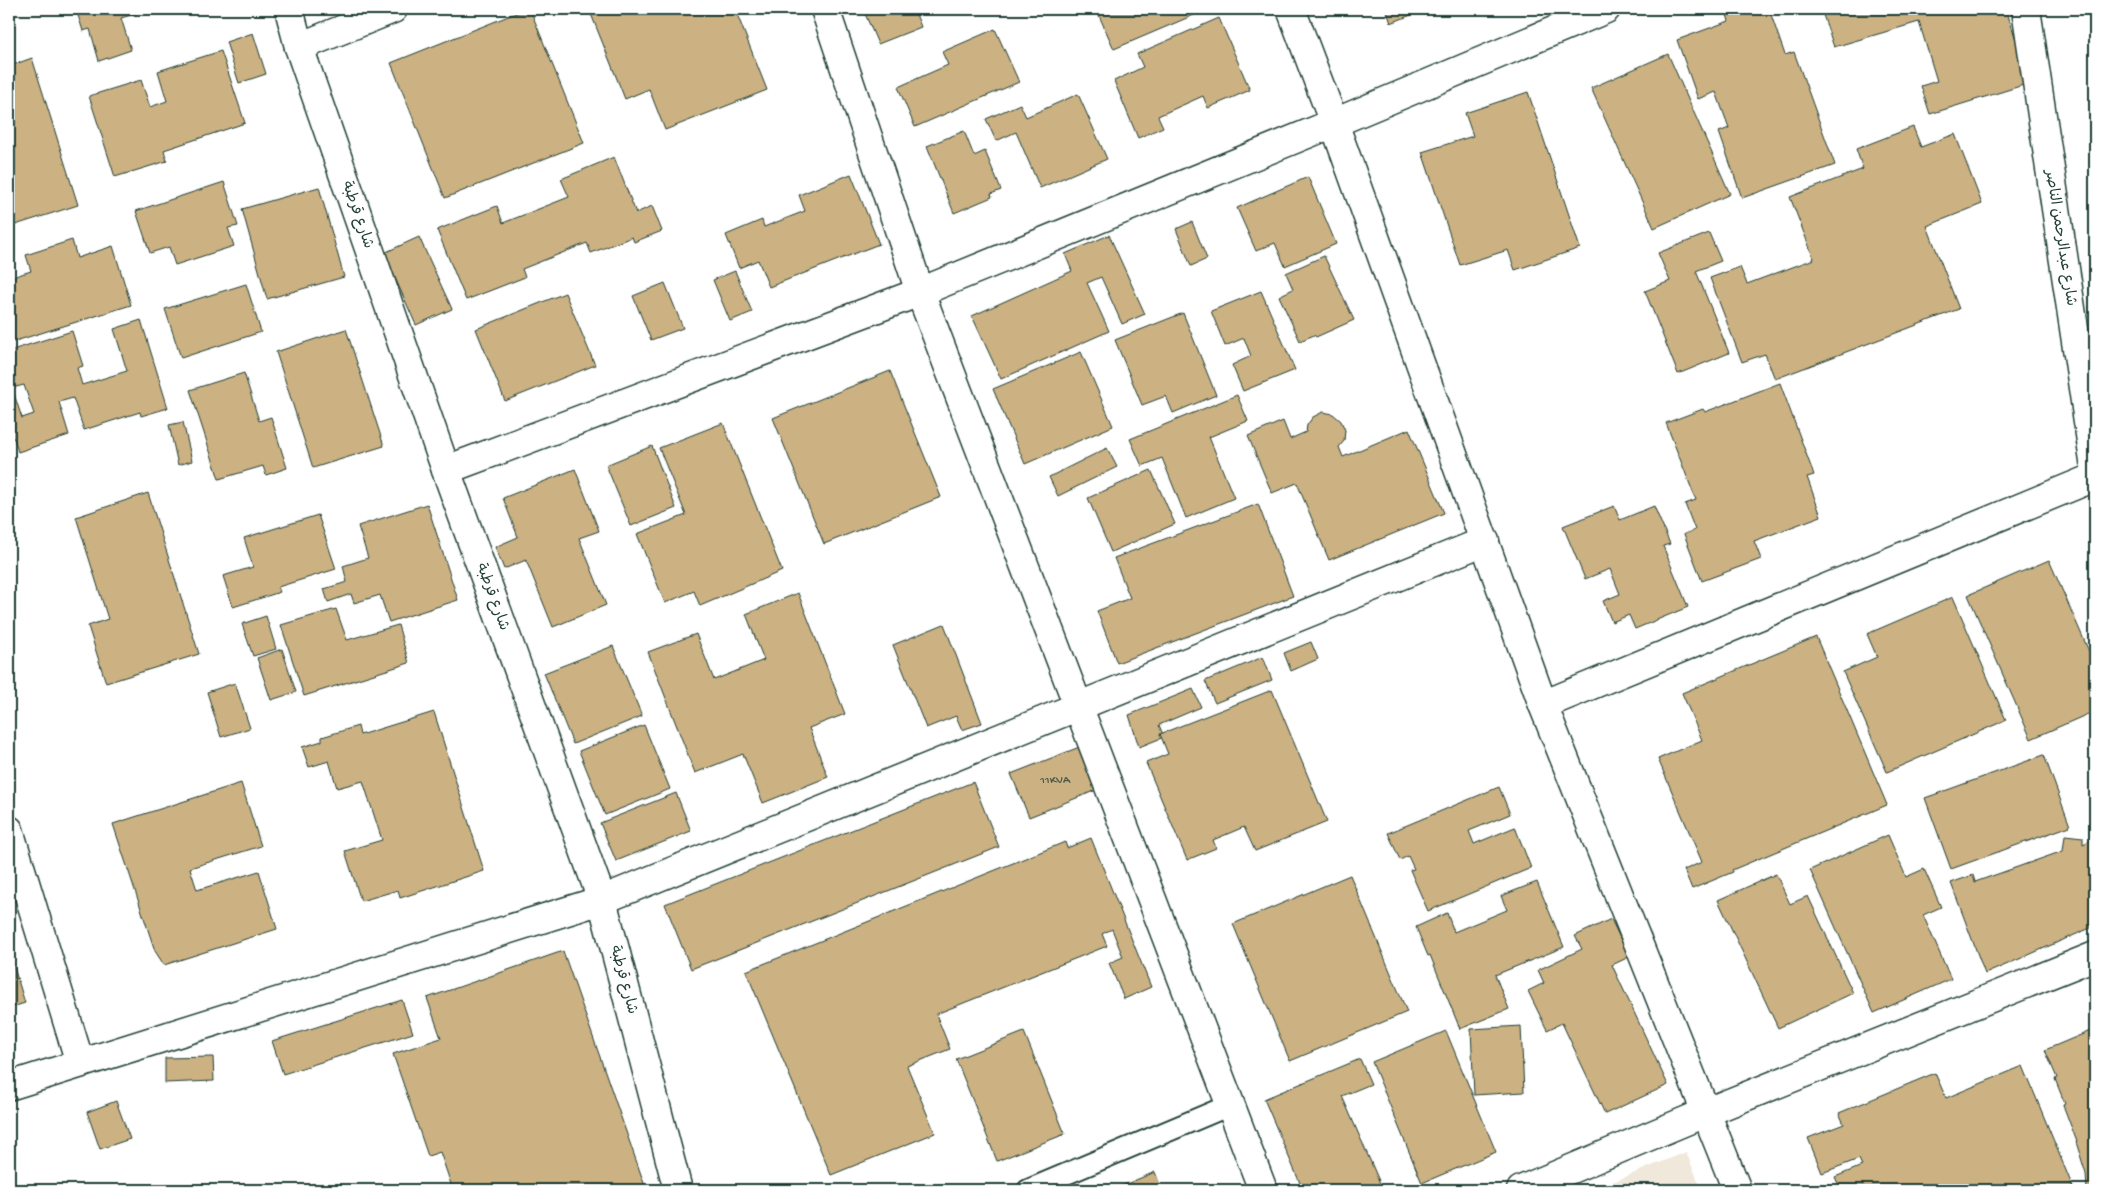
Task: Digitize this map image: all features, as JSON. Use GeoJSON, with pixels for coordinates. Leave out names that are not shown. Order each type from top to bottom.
{"type":"FeatureCollection","features":[{"type":"Feature","properties":{"kind":"street","name":"شارع قرطبة"},"geometry":{"type":"LineString","coordinates":[[289,9],[299,47],[446,470],[602,900],[678,1190]]}},
{"type":"Feature","properties":{"kind":"street"},"geometry":{"type":"LineString","coordinates":[[299,47],[393,9]]}},
{"type":"Feature","properties":{"kind":"street"},"geometry":{"type":"LineString","coordinates":[[825,9],[920,292],[1264,1190]]}},
{"type":"Feature","properties":{"kind":"street"},"geometry":{"type":"LineString","coordinates":[[1291,9],[1334,123],[1543,705],[1737,1190]]}},
{"type":"Feature","properties":{"kind":"street"},"geometry":{"type":"LineString","coordinates":[[446,470],[920,292],[1334,123],[1606,9]]}},
{"type":"Feature","properties":{"kind":"street","name":"شارع عبدالرحمن الناصر"},"geometry":{"type":"LineString","coordinates":[[2026,9],[2095,468]]}},
{"type":"Feature","properties":{"kind":"street"},"geometry":{"type":"LineString","coordinates":[[1543,705],[2095,477]]}},
{"type":"Feature","properties":{"kind":"street"},"geometry":{"type":"LineString","coordinates":[[9,1086],[602,900],[1485,541]]}},
{"type":"Feature","properties":{"kind":"street"},"geometry":{"type":"LineString","coordinates":[[9,830],[80,1064]]}},
{"type":"Feature","properties":{"kind":"street"},"geometry":{"type":"LineString","coordinates":[[1520,1190],[1707,1112],[2095,956]]}},
{"type":"Feature","properties":{"kind":"lane"},"geometry":{"type":"LineString","coordinates":[[1028,1190],[1230,1105]]}},
{"type":"Feature","properties":{"kind":"shaded area"},"geometry":{"type":"Polygon","coordinates":[[[1686,1152],[1702,1190],[1593,1190],[1686,1152]]]}},
{"type":"Feature","properties":{"kind":"building"},"geometry":{"type":"Polygon","coordinates":[[[76,9],[152,9],[121,18],[131,50],[99,61],[90,29],[83,31],[76,9]]]}},
{"type":"Feature","properties":{"kind":"building"},"geometry":{"type":"Polygon","coordinates":[[[530,9],[584,143],[445,198],[391,63],[530,9]]]}},
{"type":"Feature","properties":{"kind":"building"},"geometry":{"type":"Polygon","coordinates":[[[589,9],[735,9],[767,90],[665,130],[649,89],[625,99],[589,9]]]}},
{"type":"Feature","properties":{"kind":"building"},"geometry":{"type":"Polygon","coordinates":[[[863,9],[914,9],[921,27],[878,44],[863,9]]]}},
{"type":"Feature","properties":{"kind":"building"},"geometry":{"type":"Polygon","coordinates":[[[1096,9],[1208,9],[1114,49],[1096,9]]]}},
{"type":"Feature","properties":{"kind":"building"},"geometry":{"type":"Polygon","coordinates":[[[1386,9],[1426,9],[1391,23],[1386,9]]]}},
{"type":"Feature","properties":{"kind":"building"},"geometry":{"type":"Polygon","coordinates":[[[1725,9],[1751,9],[1752,14],[1769,9],[1785,55],[1794,52],[1835,165],[1742,198],[1719,132],[1729,128],[1716,92],[1698,99],[1677,40],[1729,21],[1725,9]]]}},
{"type":"Feature","properties":{"kind":"building"},"geometry":{"type":"Polygon","coordinates":[[[1821,9],[2006,9],[2030,83],[1930,114],[1921,86],[1937,81],[1919,22],[1834,47],[1821,9]]]}},
{"type":"Feature","properties":{"kind":"building"},"geometry":{"type":"Polygon","coordinates":[[[1219,18],[1250,90],[1208,108],[1203,96],[1158,116],[1163,127],[1138,138],[1114,81],[1143,67],[1137,54],[1219,18]]]}},
{"type":"Feature","properties":{"kind":"building"},"geometry":{"type":"Polygon","coordinates":[[[995,29],[1019,82],[915,127],[898,87],[948,65],[942,52],[995,29]]]}},
{"type":"Feature","properties":{"kind":"building"},"geometry":{"type":"Polygon","coordinates":[[[253,33],[266,74],[239,83],[226,42],[253,33]]]}},
{"type":"Feature","properties":{"kind":"building"},"geometry":{"type":"Polygon","coordinates":[[[221,51],[245,123],[164,150],[167,161],[115,177],[89,96],[141,80],[150,107],[167,101],[158,71],[221,51]]]}},
{"type":"Feature","properties":{"kind":"building"},"geometry":{"type":"Polygon","coordinates":[[[1668,54],[1730,194],[1654,228],[1591,88],[1668,54]]]}},
{"type":"Feature","properties":{"kind":"building"},"geometry":{"type":"Polygon","coordinates":[[[32,58],[78,205],[9,227],[9,63],[10,66],[32,58]]]}},
{"type":"Feature","properties":{"kind":"building"},"geometry":{"type":"Polygon","coordinates":[[[1528,92],[1580,248],[1515,270],[1508,250],[1460,265],[1422,152],[1473,136],[1465,113],[1528,92]]]}},
{"type":"Feature","properties":{"kind":"building"},"geometry":{"type":"Polygon","coordinates":[[[1078,94],[1107,159],[1040,188],[1016,132],[996,141],[986,119],[1020,104],[1026,117],[1078,94]]]}},
{"type":"Feature","properties":{"kind":"building"},"geometry":{"type":"Polygon","coordinates":[[[1913,127],[1921,147],[1955,134],[1982,204],[1927,226],[1959,309],[1775,379],[1765,354],[1742,362],[1710,278],[1740,267],[1747,284],[1814,259],[1790,197],[1863,169],[1856,149],[1913,127]]]}},
{"type":"Feature","properties":{"kind":"building"},"geometry":{"type":"Polygon","coordinates":[[[964,131],[974,156],[985,151],[1001,190],[991,194],[992,197],[954,213],[927,146],[964,131]]]}},
{"type":"Feature","properties":{"kind":"building"},"geometry":{"type":"Polygon","coordinates":[[[614,157],[636,213],[652,206],[662,231],[634,242],[632,237],[591,253],[587,243],[522,269],[525,277],[466,300],[437,230],[497,206],[503,223],[569,197],[561,179],[614,157]]]}},
{"type":"Feature","properties":{"kind":"building"},"geometry":{"type":"Polygon","coordinates":[[[851,174],[879,244],[769,287],[758,260],[739,268],[726,235],[762,220],[764,227],[805,211],[799,195],[851,174]]]}},
{"type":"Feature","properties":{"kind":"building"},"geometry":{"type":"Polygon","coordinates":[[[1308,177],[1336,244],[1285,266],[1275,243],[1256,251],[1237,208],[1308,177]]]}},
{"type":"Feature","properties":{"kind":"building"},"geometry":{"type":"Polygon","coordinates":[[[224,182],[238,226],[228,228],[234,246],[175,265],[169,247],[150,253],[136,211],[224,182]]]}},
{"type":"Feature","properties":{"kind":"building"},"geometry":{"type":"Polygon","coordinates":[[[319,187],[344,277],[267,299],[242,209],[319,187]]]}},
{"type":"Feature","properties":{"kind":"building"},"geometry":{"type":"Polygon","coordinates":[[[1192,222],[1207,259],[1191,266],[1176,229],[1192,222]]]}},
{"type":"Feature","properties":{"kind":"building"},"geometry":{"type":"Polygon","coordinates":[[[1709,233],[1721,261],[1696,271],[1729,353],[1678,374],[1645,291],[1670,281],[1658,253],[1709,233]]]}},
{"type":"Feature","properties":{"kind":"building"},"geometry":{"type":"Polygon","coordinates":[[[1109,235],[1145,314],[1122,324],[1101,277],[1087,283],[1109,331],[1001,379],[972,316],[1072,271],[1065,254],[1109,235]]]}},
{"type":"Feature","properties":{"kind":"building"},"geometry":{"type":"Polygon","coordinates":[[[419,237],[452,309],[416,325],[384,253],[419,237]]]}},
{"type":"Feature","properties":{"kind":"building"},"geometry":{"type":"Polygon","coordinates":[[[72,240],[77,258],[113,246],[131,305],[9,343],[9,278],[31,271],[26,255],[72,240]]]}},
{"type":"Feature","properties":{"kind":"building"},"geometry":{"type":"Polygon","coordinates":[[[1324,256],[1354,320],[1316,337],[1314,335],[1300,341],[1279,296],[1293,289],[1286,273],[1324,256]]]}},
{"type":"Feature","properties":{"kind":"building"},"geometry":{"type":"Polygon","coordinates":[[[735,271],[752,312],[730,321],[713,280],[735,271]]]}},
{"type":"Feature","properties":{"kind":"building"},"geometry":{"type":"Polygon","coordinates":[[[665,283],[683,328],[651,340],[633,296],[665,283]]]}},
{"type":"Feature","properties":{"kind":"building"},"geometry":{"type":"Polygon","coordinates":[[[246,284],[261,332],[181,358],[165,309],[246,284]]]}},
{"type":"Feature","properties":{"kind":"building"},"geometry":{"type":"Polygon","coordinates":[[[1261,291],[1295,370],[1243,391],[1232,365],[1251,356],[1244,338],[1225,346],[1211,311],[1261,291]]]}},
{"type":"Feature","properties":{"kind":"building"},"geometry":{"type":"Polygon","coordinates":[[[565,293],[595,365],[505,401],[476,329],[565,293]]]}},
{"type":"Feature","properties":{"kind":"building"},"geometry":{"type":"Polygon","coordinates":[[[1183,313],[1216,395],[1173,413],[1166,396],[1142,405],[1115,340],[1183,313]]]}},
{"type":"Feature","properties":{"kind":"building"},"geometry":{"type":"Polygon","coordinates":[[[141,320],[168,408],[141,416],[140,412],[84,430],[73,398],[59,402],[69,435],[18,452],[14,438],[9,439],[9,351],[72,331],[83,366],[77,368],[82,385],[127,371],[114,329],[141,320]],[[24,385],[12,388],[22,418],[34,414],[24,385]]]}},
{"type":"Feature","properties":{"kind":"building"},"geometry":{"type":"Polygon","coordinates":[[[346,329],[384,446],[313,468],[276,352],[346,329]]]}},
{"type":"Feature","properties":{"kind":"building"},"geometry":{"type":"Polygon","coordinates":[[[1081,352],[1113,426],[1025,464],[993,389],[1081,352]]]}},
{"type":"Feature","properties":{"kind":"building"},"geometry":{"type":"Polygon","coordinates":[[[890,371],[941,497],[824,544],[773,418],[890,371]]]}},
{"type":"Feature","properties":{"kind":"building"},"geometry":{"type":"Polygon","coordinates":[[[244,373],[259,421],[271,417],[287,468],[266,475],[263,466],[219,479],[190,390],[244,373]]]}},
{"type":"Feature","properties":{"kind":"building"},"geometry":{"type":"Polygon","coordinates":[[[1780,383],[1814,475],[1807,477],[1821,516],[1754,541],[1761,559],[1702,581],[1684,534],[1695,530],[1685,504],[1696,500],[1666,423],[1703,409],[1705,412],[1780,383]]]}},
{"type":"Feature","properties":{"kind":"building"},"geometry":{"type":"Polygon","coordinates":[[[1237,395],[1248,421],[1209,437],[1234,498],[1186,518],[1162,458],[1142,466],[1130,439],[1237,395]]]}},
{"type":"Feature","properties":{"kind":"building"},"geometry":{"type":"Polygon","coordinates":[[[1323,412],[1333,414],[1341,421],[1345,430],[1344,441],[1339,447],[1343,457],[1409,429],[1444,513],[1329,560],[1297,483],[1272,493],[1248,436],[1283,421],[1290,439],[1306,432],[1307,425],[1313,417],[1323,412]]]}},
{"type":"Feature","properties":{"kind":"building"},"geometry":{"type":"Polygon","coordinates":[[[183,422],[192,461],[178,465],[169,425],[183,422]]]}},
{"type":"Feature","properties":{"kind":"building"},"geometry":{"type":"Polygon","coordinates":[[[723,423],[782,571],[700,606],[694,591],[665,603],[637,534],[686,515],[659,448],[723,423]]]}},
{"type":"Feature","properties":{"kind":"building"},"geometry":{"type":"Polygon","coordinates":[[[652,446],[676,508],[631,526],[606,465],[652,446]]]}},
{"type":"Feature","properties":{"kind":"building"},"geometry":{"type":"Polygon","coordinates":[[[1107,448],[1117,467],[1058,496],[1049,477],[1107,448]]]}},
{"type":"Feature","properties":{"kind":"building"},"geometry":{"type":"Polygon","coordinates":[[[575,469],[599,531],[579,538],[606,605],[553,627],[526,560],[504,569],[495,547],[518,537],[503,498],[575,469]]]}},
{"type":"Feature","properties":{"kind":"building"},"geometry":{"type":"Polygon","coordinates":[[[1151,470],[1175,524],[1111,552],[1088,498],[1151,470]]]}},
{"type":"Feature","properties":{"kind":"building"},"geometry":{"type":"Polygon","coordinates":[[[148,493],[199,654],[106,683],[88,626],[108,619],[76,517],[148,493]]]}},
{"type":"Feature","properties":{"kind":"building"},"geometry":{"type":"Polygon","coordinates":[[[427,504],[458,600],[389,622],[380,595],[354,603],[351,594],[328,602],[324,589],[347,582],[343,566],[368,558],[358,526],[427,504]]]}},
{"type":"Feature","properties":{"kind":"building"},"geometry":{"type":"Polygon","coordinates":[[[1258,504],[1293,596],[1117,663],[1097,611],[1130,598],[1114,558],[1258,504]]]}},
{"type":"Feature","properties":{"kind":"building"},"geometry":{"type":"Polygon","coordinates":[[[1614,506],[1620,520],[1654,506],[1670,544],[1663,546],[1688,607],[1635,629],[1629,615],[1612,622],[1603,601],[1620,594],[1610,569],[1585,579],[1563,526],[1614,506]]]}},
{"type":"Feature","properties":{"kind":"building"},"geometry":{"type":"Polygon","coordinates":[[[318,515],[336,569],[278,587],[280,592],[233,607],[223,576],[253,567],[244,538],[318,515]]]}},
{"type":"Feature","properties":{"kind":"building"},"geometry":{"type":"Polygon","coordinates":[[[2049,560],[2095,665],[2095,711],[2031,739],[1968,595],[2049,560]]]}},
{"type":"Feature","properties":{"kind":"building"},"geometry":{"type":"Polygon","coordinates":[[[798,593],[845,714],[809,728],[828,777],[763,803],[743,754],[695,773],[648,652],[696,634],[714,680],[764,660],[746,614],[798,593]]]}},
{"type":"Feature","properties":{"kind":"building"},"geometry":{"type":"Polygon","coordinates":[[[1953,597],[2006,720],[1887,772],[1843,672],[1877,657],[1867,634],[1953,597]]]}},
{"type":"Feature","properties":{"kind":"building"},"geometry":{"type":"Polygon","coordinates":[[[336,609],[347,640],[398,625],[409,663],[304,696],[281,625],[336,609]]]}},
{"type":"Feature","properties":{"kind":"building"},"geometry":{"type":"Polygon","coordinates":[[[266,616],[276,649],[253,656],[242,624],[266,616]]]}},
{"type":"Feature","properties":{"kind":"building"},"geometry":{"type":"Polygon","coordinates":[[[944,624],[982,723],[962,730],[956,716],[926,728],[893,645],[944,624]]]}},
{"type":"Feature","properties":{"kind":"building"},"geometry":{"type":"Polygon","coordinates":[[[1816,637],[1887,805],[1732,870],[1733,872],[1692,889],[1684,870],[1702,862],[1658,759],[1702,740],[1682,693],[1816,637]]]}},
{"type":"Feature","properties":{"kind":"building"},"geometry":{"type":"Polygon","coordinates":[[[1311,642],[1318,659],[1291,671],[1284,653],[1311,642]]]}},
{"type":"Feature","properties":{"kind":"building"},"geometry":{"type":"Polygon","coordinates":[[[613,646],[642,716],[573,744],[544,673],[613,646]]]}},
{"type":"Feature","properties":{"kind":"building"},"geometry":{"type":"Polygon","coordinates":[[[282,649],[296,692],[271,700],[257,658],[282,649]]]}},
{"type":"Feature","properties":{"kind":"building"},"geometry":{"type":"Polygon","coordinates":[[[1263,657],[1272,680],[1215,703],[1205,681],[1263,657]]]}},
{"type":"Feature","properties":{"kind":"building"},"geometry":{"type":"Polygon","coordinates":[[[235,683],[250,728],[221,737],[207,692],[235,683]]]}},
{"type":"Feature","properties":{"kind":"building"},"geometry":{"type":"Polygon","coordinates":[[[1193,689],[1201,707],[1159,725],[1164,737],[1139,747],[1129,715],[1193,689]]]}},
{"type":"Feature","properties":{"kind":"building"},"geometry":{"type":"Polygon","coordinates":[[[1272,690],[1327,822],[1255,851],[1244,827],[1213,840],[1216,848],[1187,860],[1146,763],[1168,754],[1160,734],[1272,690]]]}},
{"type":"Feature","properties":{"kind":"building"},"geometry":{"type":"Polygon","coordinates":[[[434,712],[484,871],[400,898],[398,890],[361,901],[345,851],[382,840],[363,781],[337,788],[329,761],[309,767],[302,747],[322,741],[322,737],[358,726],[360,735],[434,712]]]}},
{"type":"Feature","properties":{"kind":"building"},"geometry":{"type":"Polygon","coordinates":[[[644,725],[670,789],[605,815],[579,751],[644,725]]]}},
{"type":"Feature","properties":{"kind":"building"},"geometry":{"type":"Polygon","coordinates":[[[1082,746],[1099,789],[1029,817],[1011,774],[1082,746]]]}},
{"type":"Feature","properties":{"kind":"building"},"geometry":{"type":"Polygon","coordinates":[[[2044,755],[2070,826],[1951,869],[1925,798],[2044,755]]]}},
{"type":"Feature","properties":{"kind":"building"},"geometry":{"type":"Polygon","coordinates":[[[973,782],[999,847],[691,969],[665,904],[973,782]]]}},
{"type":"Feature","properties":{"kind":"building"},"geometry":{"type":"Polygon","coordinates":[[[241,783],[261,846],[190,868],[197,890],[259,871],[277,929],[164,965],[155,951],[113,824],[241,783]]]}},
{"type":"Feature","properties":{"kind":"building"},"geometry":{"type":"Polygon","coordinates":[[[1499,787],[1510,814],[1469,831],[1474,844],[1515,827],[1531,868],[1428,911],[1410,870],[1414,869],[1408,856],[1400,860],[1388,833],[1499,787]]]}},
{"type":"Feature","properties":{"kind":"building"},"geometry":{"type":"Polygon","coordinates":[[[676,793],[691,831],[616,861],[600,823],[676,793]]]}},
{"type":"Feature","properties":{"kind":"building"},"geometry":{"type":"Polygon","coordinates":[[[1888,835],[1906,877],[1924,869],[1941,907],[1923,915],[1951,979],[1874,1013],[1810,870],[1888,835]]]}},
{"type":"Feature","properties":{"kind":"building"},"geometry":{"type":"Polygon","coordinates":[[[2065,835],[2083,837],[2083,844],[2091,840],[2095,865],[2095,926],[1985,974],[1951,883],[1973,875],[1975,882],[2063,851],[2065,835]]]}},
{"type":"Feature","properties":{"kind":"building"},"geometry":{"type":"Polygon","coordinates":[[[1091,838],[1151,987],[1124,999],[1109,963],[1123,957],[1112,929],[1102,934],[1107,946],[936,1014],[950,1049],[907,1066],[935,1133],[831,1175],[746,971],[1065,842],[1067,848],[1091,838]]]}},
{"type":"Feature","properties":{"kind":"building"},"geometry":{"type":"Polygon","coordinates":[[[1776,874],[1790,904],[1808,896],[1853,993],[1778,1028],[1718,900],[1776,874]]]}},
{"type":"Feature","properties":{"kind":"building"},"geometry":{"type":"Polygon","coordinates":[[[1350,875],[1407,1012],[1290,1061],[1233,924],[1350,875]]]}},
{"type":"Feature","properties":{"kind":"building"},"geometry":{"type":"Polygon","coordinates":[[[1537,882],[1564,947],[1495,975],[1509,1009],[1460,1029],[1430,955],[1428,956],[1416,927],[1447,913],[1454,932],[1507,910],[1501,896],[1537,882]]]}},
{"type":"Feature","properties":{"kind":"building"},"geometry":{"type":"Polygon","coordinates":[[[1611,919],[1629,957],[1612,965],[1668,1085],[1605,1114],[1562,1023],[1547,1030],[1528,991],[1544,983],[1538,970],[1582,949],[1575,936],[1611,919]]]}},
{"type":"Feature","properties":{"kind":"building"},"geometry":{"type":"Polygon","coordinates":[[[9,951],[25,1003],[9,1008],[9,951]]]}},
{"type":"Feature","properties":{"kind":"building"},"geometry":{"type":"Polygon","coordinates":[[[563,951],[645,1186],[632,1190],[453,1190],[440,1152],[428,1156],[393,1054],[441,1038],[427,998],[563,951]]]}},
{"type":"Feature","properties":{"kind":"building"},"geometry":{"type":"Polygon","coordinates":[[[402,1000],[413,1033],[283,1074],[272,1041],[402,1000]]]}},
{"type":"Feature","properties":{"kind":"building"},"geometry":{"type":"Polygon","coordinates":[[[1521,1026],[1524,1092],[1474,1095],[1471,1029],[1521,1026]]]}},
{"type":"Feature","properties":{"kind":"building"},"geometry":{"type":"Polygon","coordinates":[[[2095,1029],[2095,1190],[2087,1190],[2086,1174],[2077,1142],[2063,1105],[2065,1104],[2055,1079],[2057,1078],[2045,1050],[2095,1029]]]}},
{"type":"Feature","properties":{"kind":"building"},"geometry":{"type":"Polygon","coordinates":[[[1446,1031],[1496,1152],[1422,1183],[1372,1062],[1446,1031]]]}},
{"type":"Feature","properties":{"kind":"building"},"geometry":{"type":"Polygon","coordinates":[[[1024,1032],[1065,1134],[997,1161],[956,1059],[1024,1032]]]}},
{"type":"Feature","properties":{"kind":"building"},"geometry":{"type":"Polygon","coordinates":[[[213,1057],[214,1081],[165,1083],[165,1058],[213,1057]]]}},
{"type":"Feature","properties":{"kind":"building"},"geometry":{"type":"Polygon","coordinates":[[[1360,1059],[1371,1084],[1342,1096],[1383,1190],[1303,1190],[1264,1099],[1360,1059]]]}},
{"type":"Feature","properties":{"kind":"building"},"geometry":{"type":"Polygon","coordinates":[[[2023,1066],[2074,1190],[1841,1190],[1835,1177],[1862,1166],[1859,1159],[1822,1173],[1808,1138],[1844,1124],[1839,1113],[1935,1073],[1946,1098],[2023,1066]]]}},
{"type":"Feature","properties":{"kind":"building"},"geometry":{"type":"Polygon","coordinates":[[[116,1101],[130,1139],[100,1149],[87,1112],[116,1101]]]}},
{"type":"Feature","properties":{"kind":"building"},"geometry":{"type":"Polygon","coordinates":[[[1155,1172],[1162,1190],[1112,1190],[1155,1172]]]}}]}
